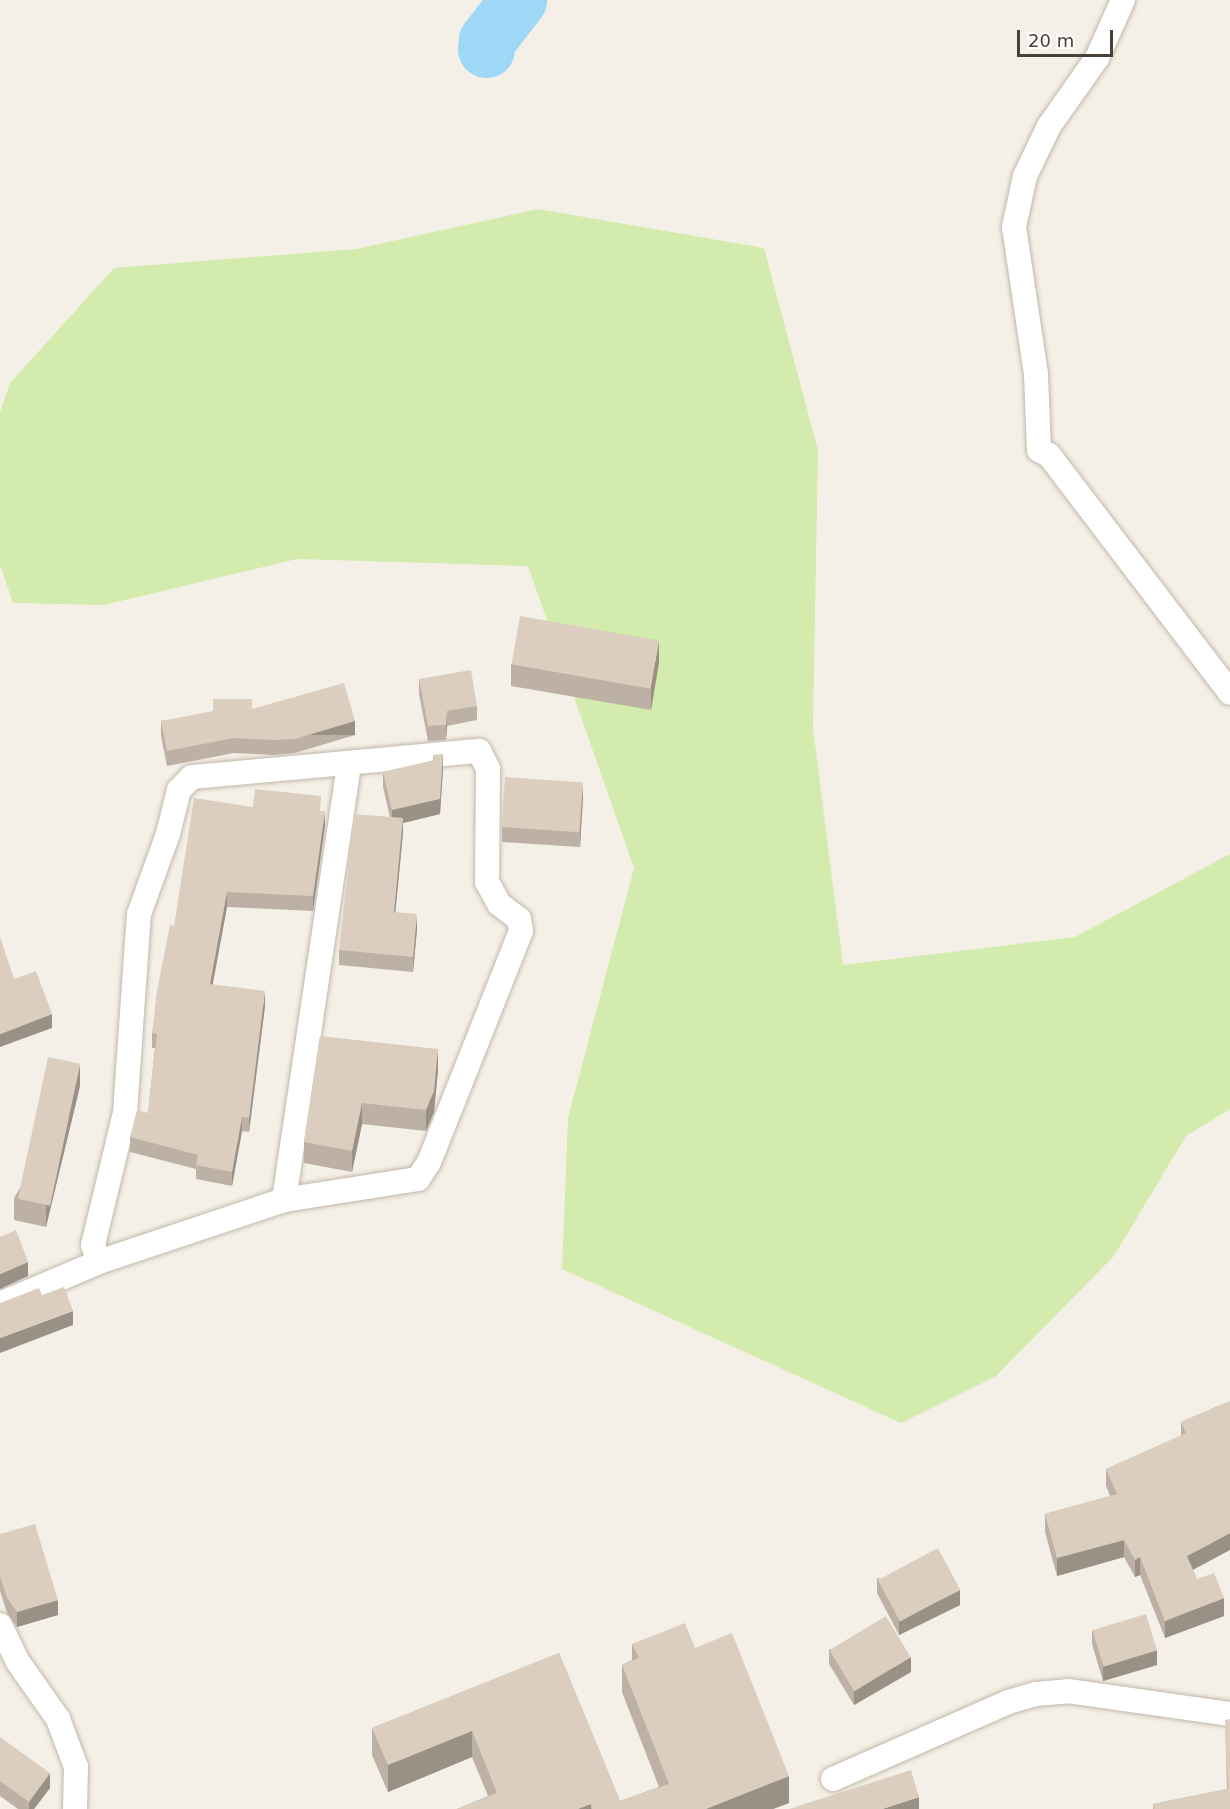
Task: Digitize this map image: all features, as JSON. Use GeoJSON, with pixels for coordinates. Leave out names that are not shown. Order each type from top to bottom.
{"type":"FeatureCollection","features":[{"type":"Feature","properties":{"kind":"street"},"geometry":{"type":"LineString","coordinates":[[1123,0],[1097,58],[1044,136],[1025,176],[1014,227],[1036,375],[1039,450],[1049,455],[1230,693]]}},
{"type":"Feature","properties":{"kind":"street"},"geometry":{"type":"LineString","coordinates":[[0,1304],[99,1262],[284,1200],[418,1179],[429,1162],[521,931],[519,919],[499,904],[487,882],[488,769],[479,751],[192,777],[179,790],[168,834],[139,914],[125,1113],[93,1245],[99,1262]]}},
{"type":"Feature","properties":{"kind":"street"},"geometry":{"type":"LineString","coordinates":[[284,1200],[349,763]]}},
{"type":"Feature","properties":{"kind":"street"},"geometry":{"type":"LineString","coordinates":[[0,1625],[18,1662],[58,1719],[76,1767],[75,1809]]}},
{"type":"Feature","properties":{"kind":"street"},"geometry":{"type":"LineString","coordinates":[[833,1779],[1008,1702],[1036,1694],[1068,1691],[1230,1714]]}},
{"type":"Feature","properties":{"kind":"green space"},"geometry":{"type":"Polygon","coordinates":[[[538,209],[764,248],[818,450],[813,727],[843,965],[1075,937],[1230,854],[1230,1109],[1186,1136],[1114,1256],[995,1377],[901,1423],[562,1269],[568,1118],[634,868],[528,566],[297,559],[104,605],[13,603],[0,565],[0,412],[10,383],[114,268],[356,249],[538,209]]]}},
{"type":"Feature","properties":{"kind":"building"},"geometry":{"type":"Polygon","coordinates":[[[520,616],[659,640],[650,689],[511,664],[520,616]]]}},
{"type":"Feature","properties":{"kind":"building"},"geometry":{"type":"Polygon","coordinates":[[[471,670],[477,706],[447,711],[446,725],[428,726],[419,679],[471,670]]]}},
{"type":"Feature","properties":{"kind":"building"},"geometry":{"type":"Polygon","coordinates":[[[344,683],[355,721],[295,739],[234,738],[167,751],[161,721],[213,711],[213,699],[252,699],[252,709],[344,683]]]}},
{"type":"Feature","properties":{"kind":"building"},"geometry":{"type":"Polygon","coordinates":[[[443,754],[440,799],[392,810],[383,772],[434,760],[433,755],[443,754]]]}},
{"type":"Feature","properties":{"kind":"building"},"geometry":{"type":"Polygon","coordinates":[[[505,777],[583,782],[579,832],[502,827],[505,777]]]}},
{"type":"Feature","properties":{"kind":"building"},"geometry":{"type":"Polygon","coordinates":[[[255,789],[321,796],[320,811],[325,811],[313,896],[227,892],[210,984],[265,991],[249,1118],[242,1117],[232,1172],[196,1165],[198,1155],[130,1137],[137,1110],[148,1113],[157,1034],[152,1033],[157,991],[170,925],[174,926],[194,798],[253,807],[255,789]]]}},
{"type":"Feature","properties":{"kind":"building"},"geometry":{"type":"Polygon","coordinates":[[[354,814],[403,818],[394,912],[417,914],[413,957],[339,950],[354,814]]]}},
{"type":"Feature","properties":{"kind":"building"},"geometry":{"type":"Polygon","coordinates":[[[0,937],[14,979],[36,971],[52,1014],[0,1034],[0,937]]]}},
{"type":"Feature","properties":{"kind":"building"},"geometry":{"type":"Polygon","coordinates":[[[320,1036],[438,1049],[434,1091],[426,1110],[362,1103],[352,1151],[304,1142],[320,1036]]]}},
{"type":"Feature","properties":{"kind":"building"},"geometry":{"type":"Polygon","coordinates":[[[48,1057],[80,1064],[50,1206],[18,1199],[48,1057]]]}},
{"type":"Feature","properties":{"kind":"building"},"geometry":{"type":"Polygon","coordinates":[[[16,1230],[28,1262],[0,1274],[0,1237],[16,1230]]]}},
{"type":"Feature","properties":{"kind":"building"},"geometry":{"type":"Polygon","coordinates":[[[64,1287],[73,1311],[0,1338],[0,1303],[39,1288],[42,1295],[64,1287]]]}},
{"type":"Feature","properties":{"kind":"building"},"geometry":{"type":"Polygon","coordinates":[[[1230,1401],[1230,1533],[1187,1556],[1197,1579],[1214,1573],[1224,1598],[1165,1621],[1140,1557],[1135,1560],[1124,1540],[1057,1558],[1045,1514],[1117,1494],[1106,1469],[1186,1433],[1181,1422],[1230,1401]]]}},
{"type":"Feature","properties":{"kind":"building"},"geometry":{"type":"Polygon","coordinates":[[[35,1524],[58,1600],[17,1612],[7,1598],[0,1576],[0,1534],[35,1524]]]}},
{"type":"Feature","properties":{"kind":"building"},"geometry":{"type":"Polygon","coordinates":[[[938,1548],[960,1589],[900,1621],[878,1580],[938,1548]]]}},
{"type":"Feature","properties":{"kind":"building"},"geometry":{"type":"Polygon","coordinates":[[[1146,1614],[1157,1650],[1104,1667],[1092,1630],[1146,1614]]]}},
{"type":"Feature","properties":{"kind":"building"},"geometry":{"type":"Polygon","coordinates":[[[886,1616],[911,1657],[854,1691],[829,1650],[886,1616]]]}},
{"type":"Feature","properties":{"kind":"building"},"geometry":{"type":"Polygon","coordinates":[[[685,1623],[695,1648],[732,1633],[789,1776],[706,1809],[592,1809],[591,1804],[578,1809],[457,1809],[497,1793],[472,1731],[388,1765],[372,1728],[559,1653],[620,1801],[669,1784],[622,1665],[639,1658],[632,1644],[685,1623]]]}},
{"type":"Feature","properties":{"kind":"building"},"geometry":{"type":"Polygon","coordinates":[[[1230,1719],[1230,1809],[1154,1809],[1153,1804],[1228,1789],[1225,1720],[1230,1719]]]}},
{"type":"Feature","properties":{"kind":"building"},"geometry":{"type":"Polygon","coordinates":[[[0,1737],[50,1773],[29,1802],[0,1781],[0,1737]]]}},
{"type":"Feature","properties":{"kind":"building"},"geometry":{"type":"Polygon","coordinates":[[[911,1770],[919,1797],[882,1809],[789,1809],[911,1770]]]}},
{"type":"Feature","properties":{"kind":"waterway"},"geometry":{"type":"LineString","coordinates":[[486,49],[487,40],[518,0]]}}]}
